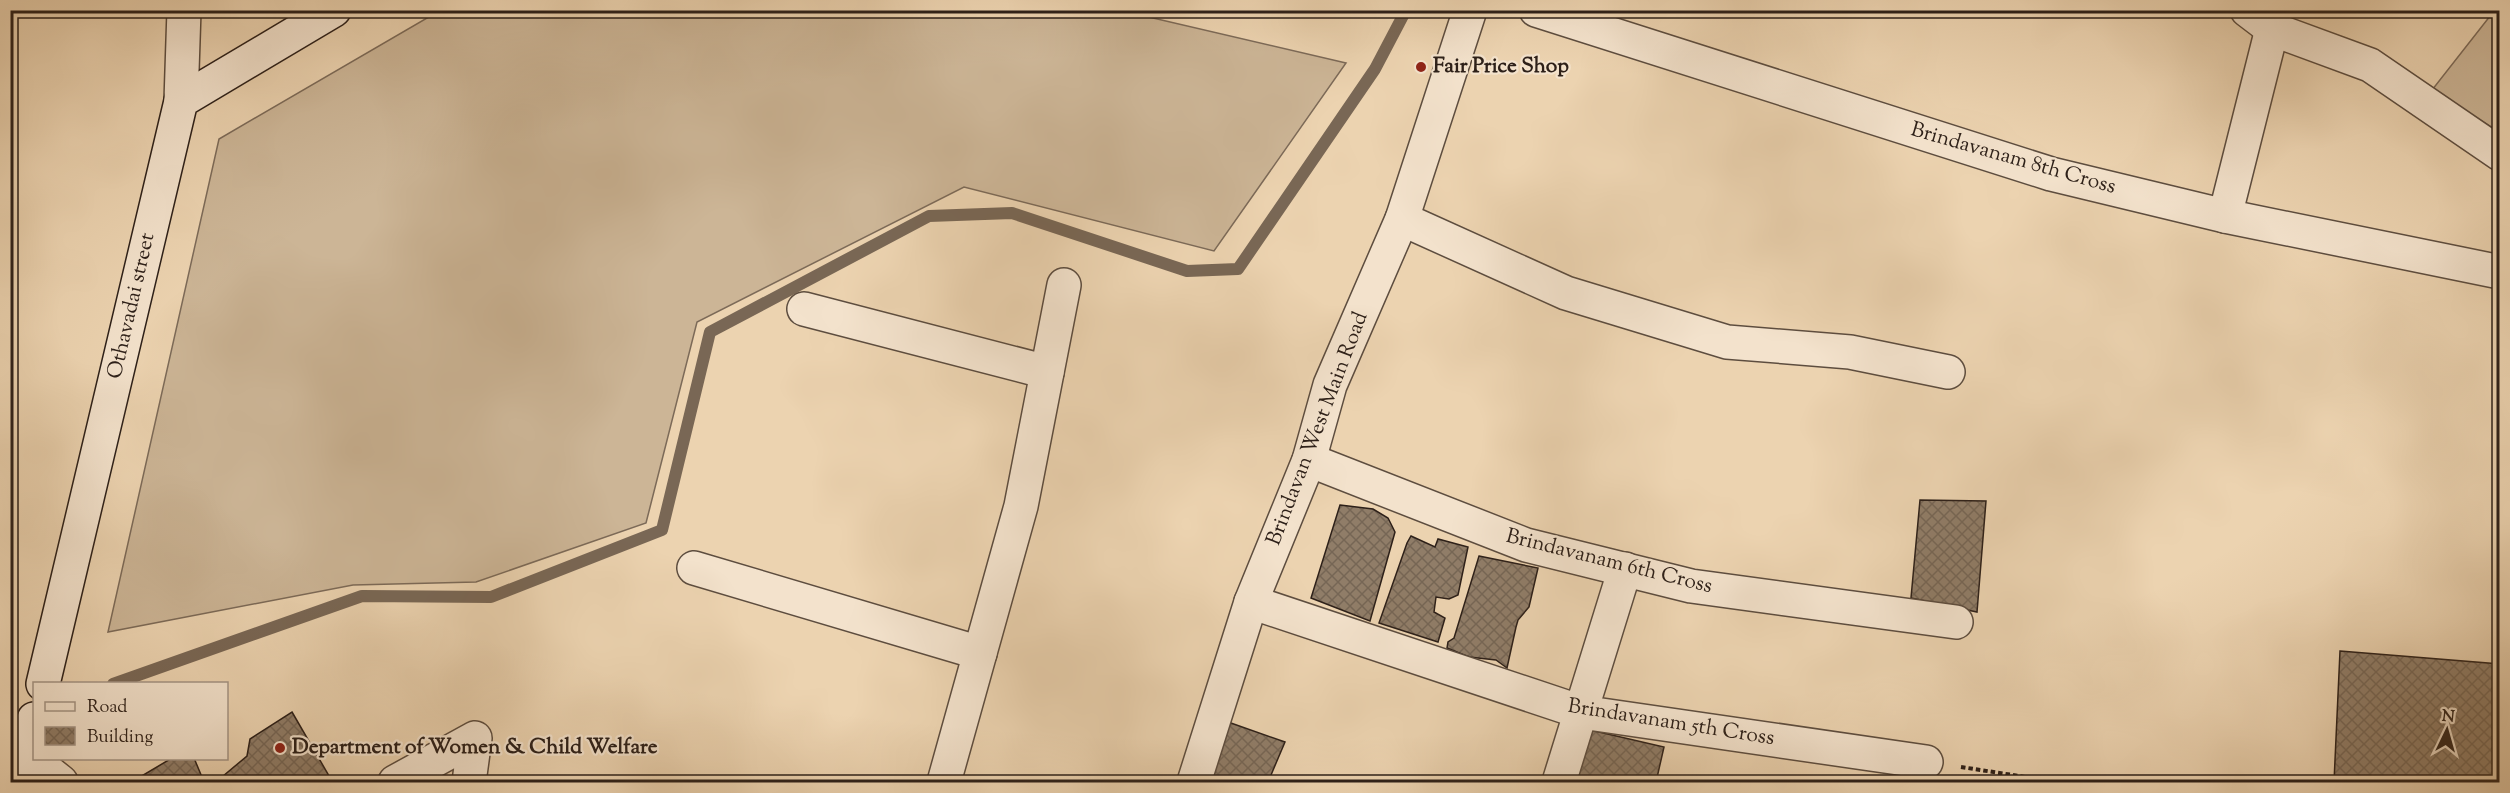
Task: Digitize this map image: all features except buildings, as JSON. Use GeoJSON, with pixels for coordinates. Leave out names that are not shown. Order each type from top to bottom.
{"type":"FeatureCollection","features":[{"type":"Feature","properties":{"kind":"street","name":"Othavadai street"},"geometry":{"type":"LineString","coordinates":[[43,682],[181,102],[184,10]]}},
{"type":"Feature","properties":{"kind":"street"},"geometry":{"type":"LineString","coordinates":[[181,102],[334,10]]}},
{"type":"Feature","properties":{"kind":"street","name":"Brindavan West Main Road"},"geometry":{"type":"LineString","coordinates":[[1194,783],[1251,602],[1309,460],[1330,386],[1402,219],[1470,10]]}},
{"type":"Feature","properties":{"kind":"street","name":"Brindavanam 8th Cross"},"geometry":{"type":"LineString","coordinates":[[1536,10],[2051,174],[2225,216],[2499,272]]}},
{"type":"Feature","properties":{"kind":"street"},"geometry":{"type":"LineString","coordinates":[[2225,216],[2259,20],[2370,65],[2499,154]]}},
{"type":"Feature","properties":{"kind":"street"},"geometry":{"type":"LineString","coordinates":[[1402,219],[1566,293],[1727,342],[1850,352],[1948,372]]}},
{"type":"Feature","properties":{"kind":"street"},"geometry":{"type":"LineString","coordinates":[[944,783],[1021,506],[1064,285]]}},
{"type":"Feature","properties":{"kind":"street"},"geometry":{"type":"LineString","coordinates":[[804,309],[1047,372]]}},
{"type":"Feature","properties":{"kind":"street","name":"Brindavanam 6th Cross"},"geometry":{"type":"LineString","coordinates":[[1309,460],[1526,545],[1691,586],[1956,622]]}},
{"type":"Feature","properties":{"kind":"street"},"geometry":{"type":"LineString","coordinates":[[694,568],[980,653]]}},
{"type":"Feature","properties":{"kind":"street"},"geometry":{"type":"LineString","coordinates":[[1559,783],[1625,569]]}},
{"type":"Feature","properties":{"kind":"street","name":"Brindavanam 5th Cross"},"geometry":{"type":"LineString","coordinates":[[1251,602],[1581,712],[1926,762]]}},
{"type":"Feature","properties":{"kind":"street"},"geometry":{"type":"LineString","coordinates":[[33,721],[16,760],[61,783]]}},
{"type":"Feature","properties":{"kind":"street"},"geometry":{"type":"LineString","coordinates":[[394,783],[475,738],[469,783]]}},
{"type":"Feature","properties":{"kind":"path"},"geometry":{"type":"LineString","coordinates":[[1926,762],[2058,783]]}},
{"type":"Feature","properties":{"kind":"shaded area"},"geometry":{"type":"Polygon","coordinates":[[[710,10],[1123,11],[1346,63],[1214,251],[964,187],[697,322],[646,523],[476,582],[353,585],[108,632],[219,139],[439,11],[690,11],[708,15],[710,10]]]}},
{"type":"Feature","properties":{"kind":"shaded area"},"geometry":{"type":"Polygon","coordinates":[[[2494,11],[2499,11],[2499,132],[2432,90],[2494,11]]]}},
{"type":"Feature","properties":{"kind":"waterway"},"geometry":{"type":"LineString","coordinates":[[119,682],[362,596],[491,597],[662,530],[710,332],[929,216],[1012,213],[1187,271],[1238,269],[1375,69],[1406,10]]}},
{"type":"Feature","properties":{"kind":"place","name":"Fair Price Shop"},"geometry":{"type":"Point","coordinates":[1421,67]}},
{"type":"Feature","properties":{"kind":"place","name":"Department of Women & Child Welfare"},"geometry":{"type":"Point","coordinates":[280,748]}}]}
